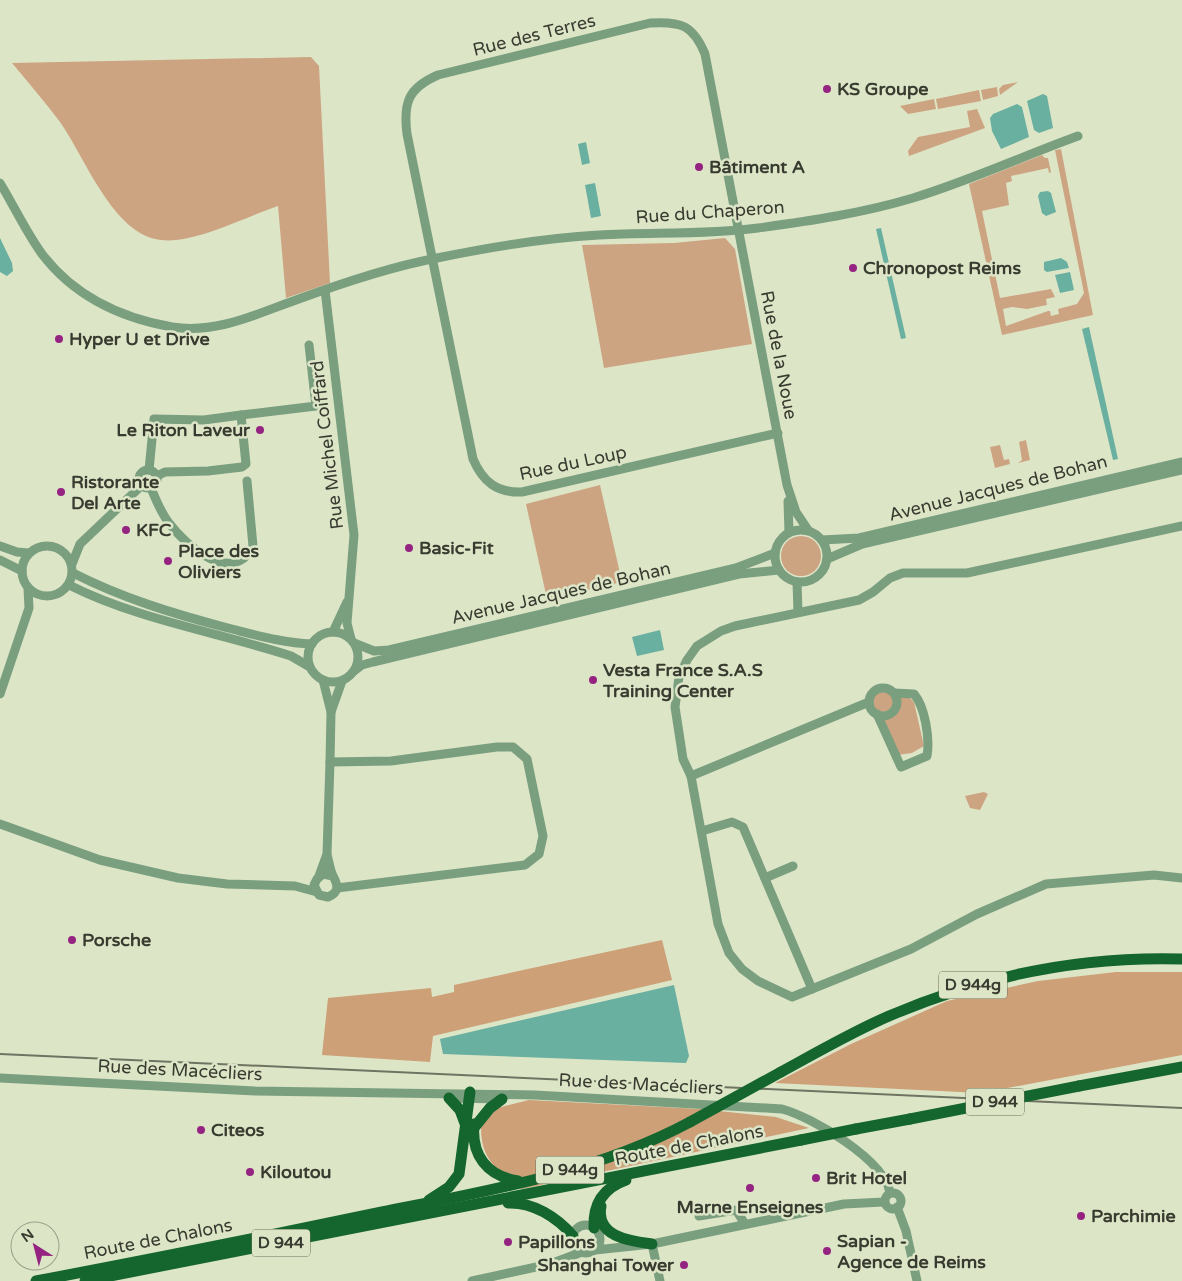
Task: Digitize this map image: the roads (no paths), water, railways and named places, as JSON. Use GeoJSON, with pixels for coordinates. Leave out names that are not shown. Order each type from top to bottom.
{"type":"FeatureCollection","features":[{"type":"Feature","properties":{"kind":"main road","name":"Route de Chalons"},"geometry":{"type":"LineString","coordinates":[[36,1281],[420,1204],[524,1182],[576,1168],[629,1151],[690,1122],[888,1016],[970,986],[1008,976],[1089,962],[1182,959]]}},
{"type":"Feature","properties":{"kind":"main road","name":"Route de Chalons"},"geometry":{"type":"LineString","coordinates":[[85,1281],[856,1129],[1182,1067]]}},
{"type":"Feature","properties":{"kind":"main road"},"geometry":{"type":"LineString","coordinates":[[420,1204],[449,1187],[459,1174],[470,1128],[472,1096]]}},
{"type":"Feature","properties":{"kind":"main road"},"geometry":{"type":"LineString","coordinates":[[450,1098],[460,1110],[470,1128],[475,1151],[488,1169],[499,1176],[524,1182]]}},
{"type":"Feature","properties":{"kind":"main road"},"geometry":{"type":"LineString","coordinates":[[470,1128],[502,1099]]}},
{"type":"Feature","properties":{"kind":"main road"},"geometry":{"type":"LineString","coordinates":[[596,1231],[594,1210],[600,1198],[608,1190],[628,1179],[713,1158]]}},
{"type":"Feature","properties":{"kind":"main road"},"geometry":{"type":"LineString","coordinates":[[608,1190],[602,1201],[600,1215],[608,1231],[629,1240],[652,1244]]}},
{"type":"Feature","properties":{"kind":"main road"},"geometry":{"type":"LineString","coordinates":[[476,1204],[522,1202],[535,1207],[573,1239]]}},
{"type":"Feature","properties":{"kind":"street","name":"Rue des Terres"},"geometry":{"type":"LineString","coordinates":[[434,258],[405,120],[405,106],[418,86],[438,75],[650,23],[670,22],[683,25],[694,32],[703,49],[739,230]]}},
{"type":"Feature","properties":{"kind":"street","name":"Rue du Chaperon"},"geometry":{"type":"LineString","coordinates":[[0,183],[42,254],[95,302],[134,319],[176,328],[224,326],[325,290],[434,258],[491,248],[597,235],[739,230],[820,218],[916,197],[1078,136]]}},
{"type":"Feature","properties":{"kind":"street","name":"Rue de la Noue"},"geometry":{"type":"LineString","coordinates":[[739,230],[788,485]]}},
{"type":"Feature","properties":{"kind":"street","name":"Rue du Loup"},"geometry":{"type":"LineString","coordinates":[[434,258],[473,460],[486,482],[497,489],[522,492],[778,433]]}},
{"type":"Feature","properties":{"kind":"street","name":"Rue Michel Coiffard"},"geometry":{"type":"LineString","coordinates":[[325,290],[354,534],[347,623],[352,641]]}},
{"type":"Feature","properties":{"kind":"street"},"geometry":{"type":"LineString","coordinates":[[141,486],[151,488],[156,484],[153,473],[154,419],[204,420],[316,406],[309,345]]}},
{"type":"Feature","properties":{"kind":"street"},"geometry":{"type":"LineString","coordinates":[[141,486],[139,476],[145,470],[153,473],[208,471],[242,467],[246,464],[241,415]]}},
{"type":"Feature","properties":{"kind":"street","name":"Avenue Jacques de Bohan"},"geometry":{"type":"LineString","coordinates":[[822,540],[859,538],[1182,462]]}},
{"type":"Feature","properties":{"kind":"street","name":"Avenue Jacques de Bohan"},"geometry":{"type":"LineString","coordinates":[[827,559],[862,544],[1182,470]]}},
{"type":"Feature","properties":{"kind":"street"},"geometry":{"type":"LineString","coordinates":[[151,488],[165,517],[180,537],[212,560],[226,564],[244,558],[252,546],[252,523],[247,481]]}},
{"type":"Feature","properties":{"kind":"street"},"geometry":{"type":"LineString","coordinates":[[788,485],[796,512],[808,530],[822,540],[826,548],[827,559],[822,572],[810,580],[797,582],[779,570],[775,553],[780,540],[790,532],[808,530]]}},
{"type":"Feature","properties":{"kind":"street"},"geometry":{"type":"LineString","coordinates":[[788,485],[790,532]]}},
{"type":"Feature","properties":{"kind":"street"},"geometry":{"type":"LineString","coordinates":[[0,694],[29,608],[28,588],[21,575],[26,556],[43,545],[61,550],[80,544],[141,486]]}},
{"type":"Feature","properties":{"kind":"street"},"geometry":{"type":"LineString","coordinates":[[1182,526],[967,573],[903,573],[890,578],[866,597],[721,631],[696,646],[687,660],[679,677],[675,708],[683,759],[691,776],[702,831],[718,924],[729,953],[742,969],[758,981],[792,997],[911,949],[977,914],[1046,884],[1154,875],[1182,878]]}},
{"type":"Feature","properties":{"kind":"street"},"geometry":{"type":"LineString","coordinates":[[28,588],[42,596],[53,596],[61,593],[69,585],[72,568],[80,544]]}},
{"type":"Feature","properties":{"kind":"street"},"geometry":{"type":"LineString","coordinates":[[0,546],[17,552],[30,553]]}},
{"type":"Feature","properties":{"kind":"street"},"geometry":{"type":"LineString","coordinates":[[61,550],[72,568],[110,591],[180,616],[270,639],[312,644]]}},
{"type":"Feature","properties":{"kind":"street","name":"Avenue Jacques de Bohan"},"geometry":{"type":"LineString","coordinates":[[352,641],[374,651],[390,650],[736,568],[775,553]]}},
{"type":"Feature","properties":{"kind":"street"},"geometry":{"type":"LineString","coordinates":[[0,560],[22,571]]}},
{"type":"Feature","properties":{"kind":"street","name":"Avenue Jacques de Bohan"},"geometry":{"type":"LineString","coordinates":[[354,671],[362,665],[739,574],[779,570]]}},
{"type":"Feature","properties":{"kind":"street"},"geometry":{"type":"LineString","coordinates":[[797,582],[798,612]]}},
{"type":"Feature","properties":{"kind":"street"},"geometry":{"type":"LineString","coordinates":[[0,824],[100,860],[178,878],[228,884],[295,886],[328,897],[335,893],[337,888],[337,882],[333,876],[327,854],[331,712],[323,680],[298,658],[149,616],[90,596],[69,585]]}},
{"type":"Feature","properties":{"kind":"street","name":"Rue Michel Coiffard"},"geometry":{"type":"LineString","coordinates":[[333,632],[349,597]]}},
{"type":"Feature","properties":{"kind":"street"},"geometry":{"type":"LineString","coordinates":[[310,667],[309,652],[312,644],[324,634],[333,632],[352,641],[358,657],[354,671],[342,681],[331,712]]}},
{"type":"Feature","properties":{"kind":"street"},"geometry":{"type":"LineString","coordinates":[[323,680],[342,681]]}},
{"type":"Feature","properties":{"kind":"street"},"geometry":{"type":"LineString","coordinates":[[880,689],[889,689],[894,693],[897,702],[894,711],[886,716],[871,710],[869,702],[872,694],[880,689]]}},
{"type":"Feature","properties":{"kind":"street"},"geometry":{"type":"LineString","coordinates":[[877,714],[901,767],[927,756],[929,746],[920,701],[914,694],[894,693]]}},
{"type":"Feature","properties":{"kind":"street"},"geometry":{"type":"LineString","coordinates":[[691,776],[869,702]]}},
{"type":"Feature","properties":{"kind":"street"},"geometry":{"type":"LineString","coordinates":[[330,762],[391,761],[497,747],[513,747],[526,759],[543,836],[539,854],[525,865],[337,888]]}},
{"type":"Feature","properties":{"kind":"street"},"geometry":{"type":"LineString","coordinates":[[702,831],[732,822],[743,827],[812,989]]}},
{"type":"Feature","properties":{"kind":"street"},"geometry":{"type":"LineString","coordinates":[[317,892],[314,885],[327,854]]}},
{"type":"Feature","properties":{"kind":"street"},"geometry":{"type":"LineString","coordinates":[[765,878],[793,866]]}},
{"type":"Feature","properties":{"kind":"street"},"geometry":{"type":"LineString","coordinates":[[319,876],[326,874],[333,876]]}},
{"type":"Feature","properties":{"kind":"street","name":"Rue des Macécliers"},"geometry":{"type":"LineString","coordinates":[[0,1078],[255,1091],[472,1096],[535,1095],[768,1107],[787,1110],[824,1129],[879,1170],[886,1180],[890,1193]]}},
{"type":"Feature","properties":{"kind":"street","name":"Rue des Macécliers"},"geometry":{"type":"LineString","coordinates":[[357,1093],[450,1098],[472,1096],[502,1099],[535,1095]]}},
{"type":"Feature","properties":{"kind":"street"},"geometry":{"type":"LineString","coordinates":[[890,1193],[899,1196],[901,1203],[897,1207],[888,1208],[884,1202],[885,1197],[890,1193]]}},
{"type":"Feature","properties":{"kind":"street"},"geometry":{"type":"LineString","coordinates":[[472,1281],[550,1264],[582,1252],[652,1244],[844,1204],[884,1202]]}},
{"type":"Feature","properties":{"kind":"street"},"geometry":{"type":"LineString","coordinates":[[897,1207],[906,1231],[917,1281]]}},
{"type":"Feature","properties":{"kind":"street"},"geometry":{"type":"LineString","coordinates":[[699,1216],[736,1210],[745,1224]]}},
{"type":"Feature","properties":{"kind":"street"},"geometry":{"type":"LineString","coordinates":[[566,1257],[573,1239],[582,1227],[596,1231],[607,1242],[625,1248]]}},
{"type":"Feature","properties":{"kind":"street"},"geometry":{"type":"LineString","coordinates":[[595,1250],[599,1243],[596,1231]]}},
{"type":"Feature","properties":{"kind":"street"},"geometry":{"type":"LineString","coordinates":[[573,1239],[582,1252]]}},
{"type":"Feature","properties":{"kind":"street"},"geometry":{"type":"LineString","coordinates":[[652,1244],[660,1281]]}},
{"type":"Feature","properties":{"kind":"water"},"geometry":{"type":"Polygon","coordinates":[[[1043,94],[1047,96],[1053,128],[1039,133],[1034,130],[1027,101],[1043,94]]]}},
{"type":"Feature","properties":{"kind":"water"},"geometry":{"type":"Polygon","coordinates":[[[1017,104],[1022,107],[1029,137],[1001,149],[992,131],[990,118],[993,114],[1017,104]]]}},
{"type":"Feature","properties":{"kind":"water"},"geometry":{"type":"Polygon","coordinates":[[[586,142],[590,163],[582,165],[578,144],[586,142]]]}},
{"type":"Feature","properties":{"kind":"water"},"geometry":{"type":"Polygon","coordinates":[[[595,183],[601,216],[591,218],[585,185],[595,183]]]}},
{"type":"Feature","properties":{"kind":"water"},"geometry":{"type":"Polygon","coordinates":[[[1048,191],[1051,193],[1056,212],[1046,216],[1042,213],[1038,196],[1040,192],[1048,191]]]}},
{"type":"Feature","properties":{"kind":"water"},"geometry":{"type":"Polygon","coordinates":[[[881,228],[906,338],[901,339],[876,229],[881,228]]]}},
{"type":"Feature","properties":{"kind":"water"},"geometry":{"type":"Polygon","coordinates":[[[0,238],[12,263],[13,271],[7,276],[0,272],[0,238]]]}},
{"type":"Feature","properties":{"kind":"water"},"geometry":{"type":"Polygon","coordinates":[[[1061,258],[1067,262],[1069,268],[1047,272],[1044,270],[1044,262],[1061,258]]]}},
{"type":"Feature","properties":{"kind":"water"},"geometry":{"type":"Polygon","coordinates":[[[1070,272],[1074,290],[1060,293],[1055,275],[1070,272]]]}},
{"type":"Feature","properties":{"kind":"water"},"geometry":{"type":"Polygon","coordinates":[[[1089,327],[1118,459],[1113,460],[1082,329],[1089,327]]]}},
{"type":"Feature","properties":{"kind":"water"},"geometry":{"type":"Polygon","coordinates":[[[660,630],[664,650],[637,656],[632,637],[660,630]]]}},
{"type":"Feature","properties":{"kind":"water"},"geometry":{"type":"Polygon","coordinates":[[[674,985],[689,1056],[686,1063],[443,1054],[440,1039],[674,985]]]}},
{"type":"Feature","properties":{"kind":"railway"},"geometry":{"type":"LineString","coordinates":[[0,1054],[1182,1108]]}},
{"type":"Feature","properties":{"kind":"place","name":"KS Groupe"},"geometry":{"type":"Point","coordinates":[827,89]}},
{"type":"Feature","properties":{"kind":"place","name":"Bâtiment A"},"geometry":{"type":"Point","coordinates":[699,167]}},
{"type":"Feature","properties":{"kind":"place","name":"Chronopost Reims"},"geometry":{"type":"Point","coordinates":[853,268]}},
{"type":"Feature","properties":{"kind":"place","name":"Hyper U et Drive"},"geometry":{"type":"Point","coordinates":[59,339]}},
{"type":"Feature","properties":{"kind":"place","name":"Le Riton Laveur"},"geometry":{"type":"Point","coordinates":[260,430]}},
{"type":"Feature","properties":{"kind":"place","name":"Ristorante Del Arte"},"geometry":{"type":"Point","coordinates":[61,492]}},
{"type":"Feature","properties":{"kind":"place","name":"KFC"},"geometry":{"type":"Point","coordinates":[126,530]}},
{"type":"Feature","properties":{"kind":"place","name":"Basic-Fit"},"geometry":{"type":"Point","coordinates":[409,548]}},
{"type":"Feature","properties":{"kind":"place","name":"Place des Oliviers"},"geometry":{"type":"Point","coordinates":[168,561]}},
{"type":"Feature","properties":{"kind":"place","name":"Vesta France S.A.S Training Center"},"geometry":{"type":"Point","coordinates":[593,680]}},
{"type":"Feature","properties":{"kind":"place","name":"Porsche"},"geometry":{"type":"Point","coordinates":[72,940]}},
{"type":"Feature","properties":{"kind":"place","name":"Citeos"},"geometry":{"type":"Point","coordinates":[201,1130]}},
{"type":"Feature","properties":{"kind":"place","name":"Kiloutou"},"geometry":{"type":"Point","coordinates":[250,1172]}},
{"type":"Feature","properties":{"kind":"place","name":"Brit Hotel"},"geometry":{"type":"Point","coordinates":[816,1178]}},
{"type":"Feature","properties":{"kind":"place","name":"Marne Enseignes"},"geometry":{"type":"Point","coordinates":[750,1188]}},
{"type":"Feature","properties":{"kind":"place","name":"Parchimie"},"geometry":{"type":"Point","coordinates":[1081,1216]}},
{"type":"Feature","properties":{"kind":"place","name":"Papillons"},"geometry":{"type":"Point","coordinates":[508,1242]}},
{"type":"Feature","properties":{"kind":"place","name":"Sapian - Agence de Reims"},"geometry":{"type":"Point","coordinates":[827,1251]}},
{"type":"Feature","properties":{"kind":"place","name":"Shanghai Tower"},"geometry":{"type":"Point","coordinates":[684,1265]}}]}
